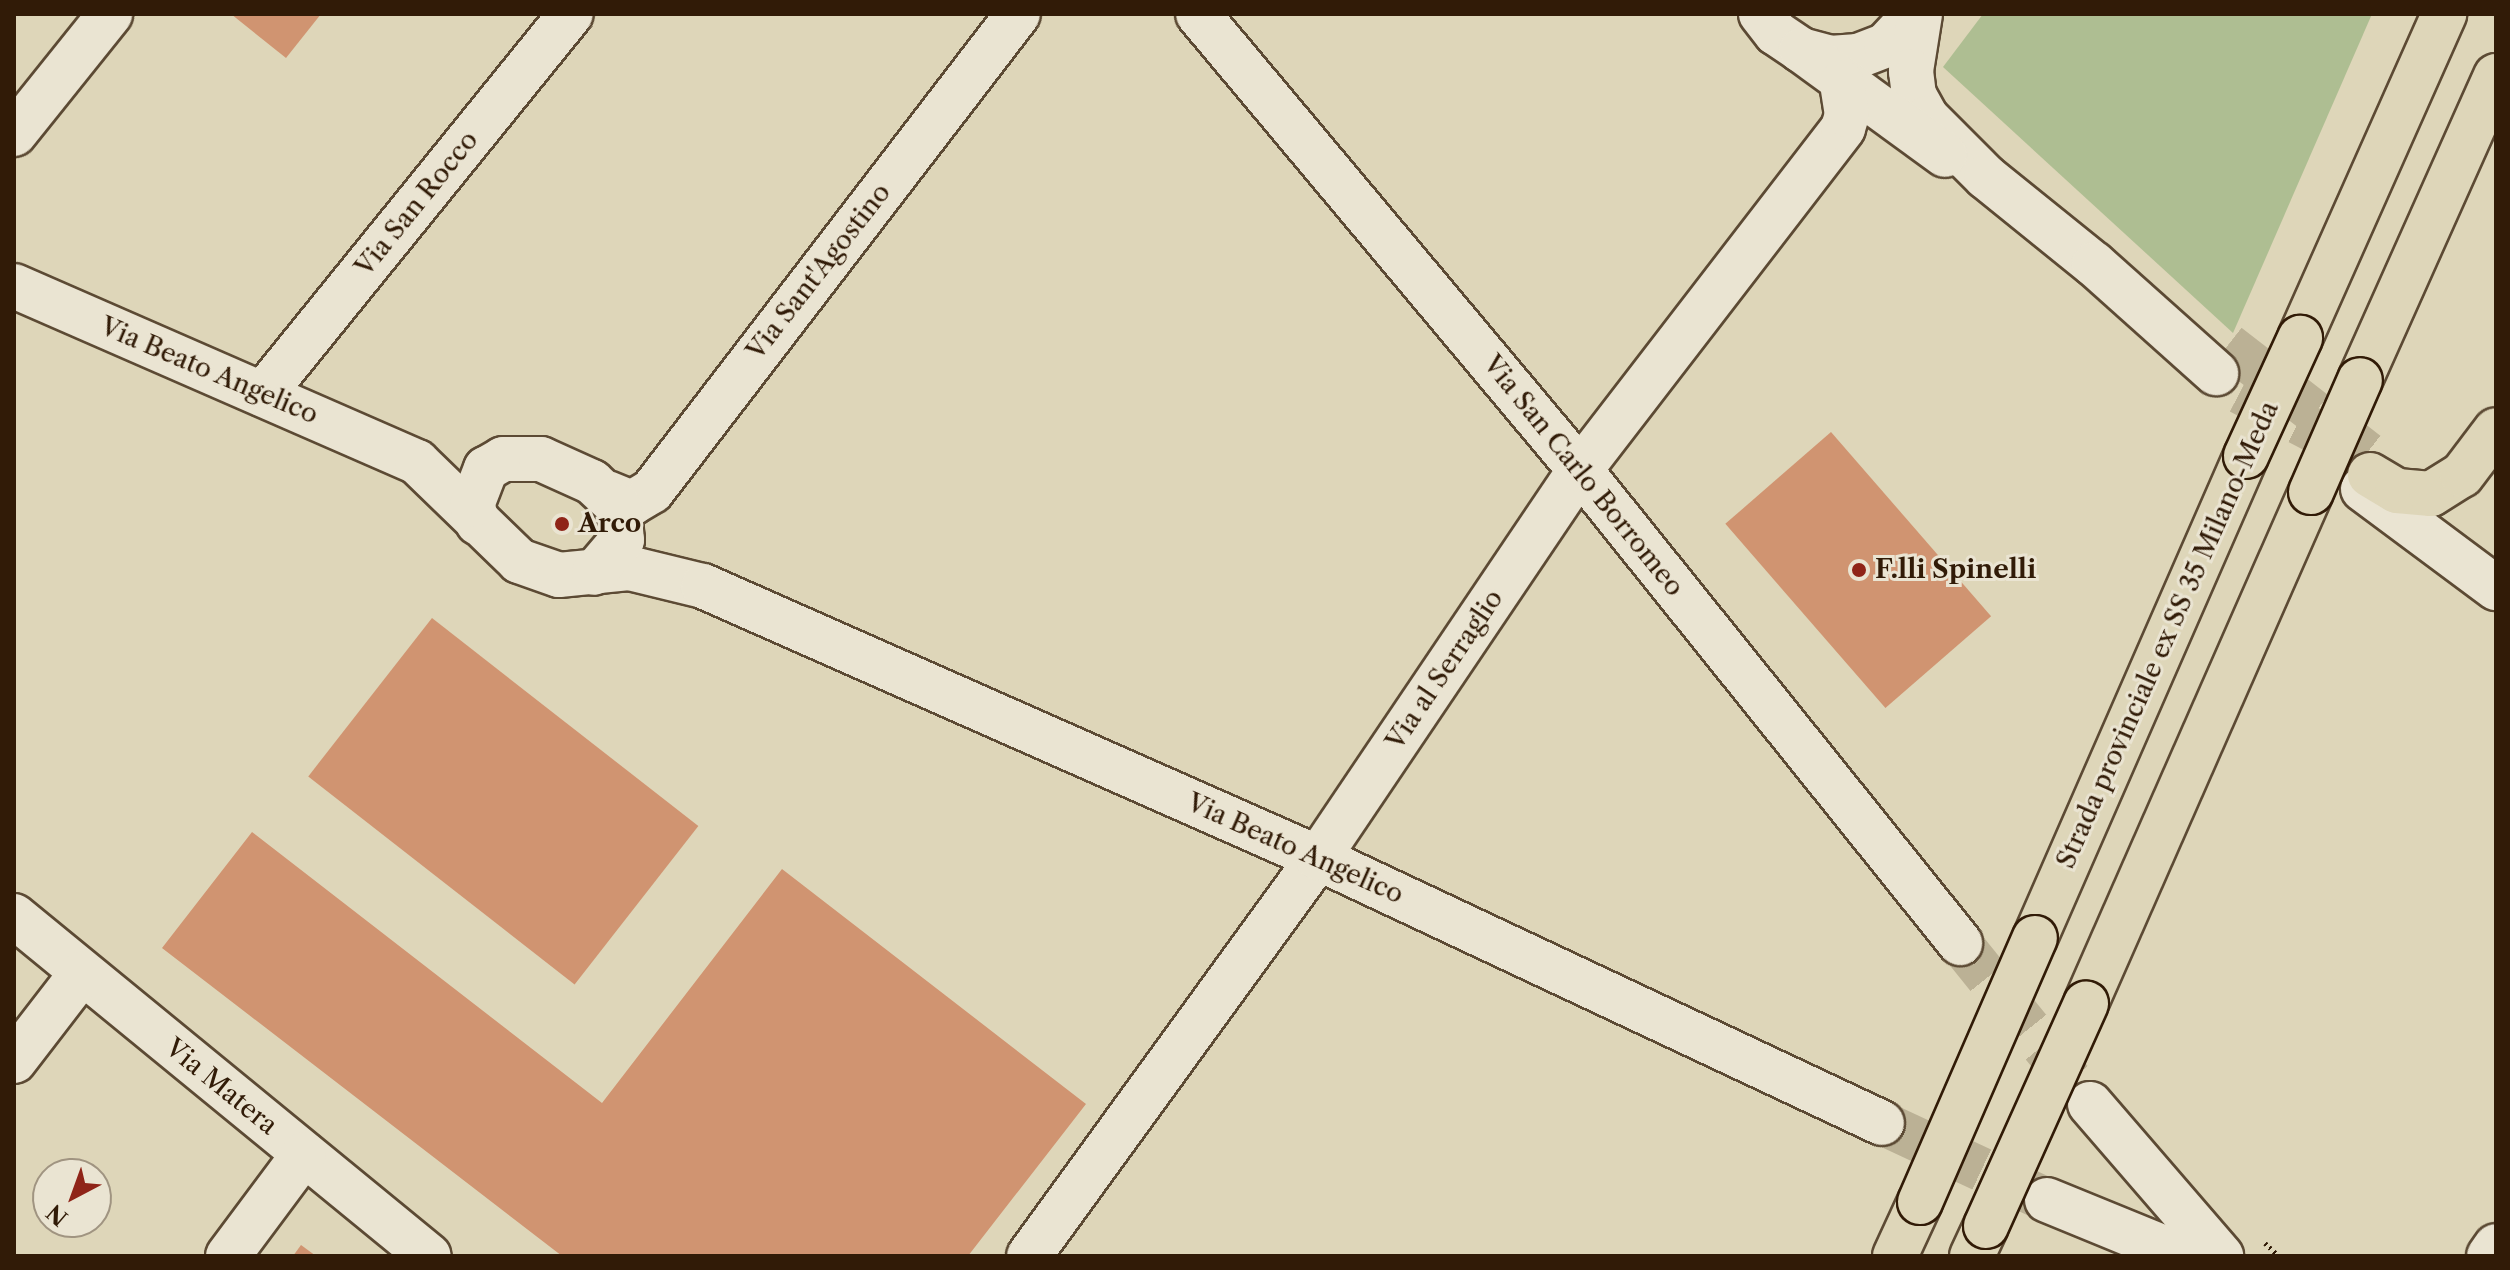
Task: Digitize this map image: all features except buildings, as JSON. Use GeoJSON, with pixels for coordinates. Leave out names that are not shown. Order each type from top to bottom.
{"type":"FeatureCollection","features":[{"type":"Feature","properties":{"kind":"highway","name":"Strada provinciale ex SS 35 Milano-Meda"},"geometry":{"type":"LineString","coordinates":[[1895,1256],[2444,14]]}},
{"type":"Feature","properties":{"kind":"highway"},"geometry":{"type":"LineString","coordinates":[[1979,1241],[2496,76]]}},
{"type":"Feature","properties":{"kind":"highway"},"geometry":{"type":"LineString","coordinates":[[2370,475],[2397,491],[2421,496],[2462,475],[2496,430]]}},
{"type":"Feature","properties":{"kind":"street"},"geometry":{"type":"LineString","coordinates":[[14,134],[110,14]]}},
{"type":"Feature","properties":{"kind":"street","name":"Via San Rocco"},"geometry":{"type":"LineString","coordinates":[[263,394],[571,14]]}},
{"type":"Feature","properties":{"kind":"street","name":"Via Sant'Agostino"},"geometry":{"type":"LineString","coordinates":[[613,500],[632,503],[652,491],[1018,14]]}},
{"type":"Feature","properties":{"kind":"street","name":"Via San Carlo Borromeo"},"geometry":{"type":"LineString","coordinates":[[1198,14],[1580,470],[1960,943]]}},
{"type":"Feature","properties":{"kind":"street"},"geometry":{"type":"LineString","coordinates":[[1761,14],[1776,33],[1912,135],[1986,177]]}},
{"type":"Feature","properties":{"kind":"street"},"geometry":{"type":"LineString","coordinates":[[1801,50],[1830,58],[1858,56],[1886,45],[1918,14]]}},
{"type":"Feature","properties":{"kind":"street"},"geometry":{"type":"LineString","coordinates":[[1918,14],[1912,47],[1914,95],[1951,146],[2094,264],[2222,359]]}},
{"type":"Feature","properties":{"kind":"street","name":"Via al Serraglio"},"geometry":{"type":"LineString","coordinates":[[1029,1256],[1318,858],[1580,470],[1843,128],[1847,115],[1842,82]]}},
{"type":"Feature","properties":{"kind":"street","name":"Via Beato Angelico"},"geometry":{"type":"LineString","coordinates":[[14,286],[404,456],[457,473],[486,469]]}},
{"type":"Feature","properties":{"kind":"street","name":"Via Beato Angelico"},"geometry":{"type":"LineString","coordinates":[[404,456],[433,474],[478,523]]}},
{"type":"Feature","properties":{"kind":"street"},"geometry":{"type":"LineString","coordinates":[[503,459],[541,459],[613,500],[622,540],[594,573],[559,575],[519,561],[478,523],[472,505],[486,469],[503,459]]}},
{"type":"Feature","properties":{"kind":"street"},"geometry":{"type":"LineString","coordinates":[[2370,475],[2496,588]]}},
{"type":"Feature","properties":{"kind":"street"},"geometry":{"type":"LineString","coordinates":[[2421,496],[2496,567]]}},
{"type":"Feature","properties":{"kind":"street","name":"Via Beato Angelico"},"geometry":{"type":"LineString","coordinates":[[613,500],[659,554],[703,586]]}},
{"type":"Feature","properties":{"kind":"street","name":"Via Beato Angelico"},"geometry":{"type":"LineString","coordinates":[[594,573],[629,568],[703,586],[1318,858],[1882,1123]]}},
{"type":"Feature","properties":{"kind":"street","name":"Via Matera"},"geometry":{"type":"LineString","coordinates":[[14,916],[81,974],[429,1256]]}},
{"type":"Feature","properties":{"kind":"street"},"geometry":{"type":"LineString","coordinates":[[14,1061],[81,974]]}},
{"type":"Feature","properties":{"kind":"street"},"geometry":{"type":"LineString","coordinates":[[2090,1104],[2218,1253]]}},
{"type":"Feature","properties":{"kind":"street"},"geometry":{"type":"LineString","coordinates":[[228,1256],[304,1154]]}},
{"type":"Feature","properties":{"kind":"street"},"geometry":{"type":"LineString","coordinates":[[2047,1200],[2172,1251],[2218,1253]]}},
{"type":"Feature","properties":{"kind":"street"},"geometry":{"type":"LineString","coordinates":[[2489,1256],[2496,1246]]}},
{"type":"Feature","properties":{"kind":"green space"},"geometry":{"type":"Polygon","coordinates":[[[1983,14],[2372,14],[2233,333],[1943,67],[1983,14]]]}},
{"type":"Feature","properties":{"kind":"tunnel"},"geometry":{"type":"LineString","coordinates":[[2228,345],[2377,461]]}},
{"type":"Feature","properties":{"kind":"tunnel"},"geometry":{"type":"LineString","coordinates":[[2240,392],[2315,431],[2370,475]]}},
{"type":"Feature","properties":{"kind":"tunnel"},"geometry":{"type":"LineString","coordinates":[[1960,943],[2090,1104]]}},
{"type":"Feature","properties":{"kind":"tunnel"},"geometry":{"type":"LineString","coordinates":[[1882,1123],[2041,1197]]}},
{"type":"Feature","properties":{"kind":"place","name":"Arco"},"geometry":{"type":"Point","coordinates":[562,524]}},
{"type":"Feature","properties":{"kind":"place","name":"F.lli Spinelli"},"geometry":{"type":"Point","coordinates":[1859,570]}}]}
